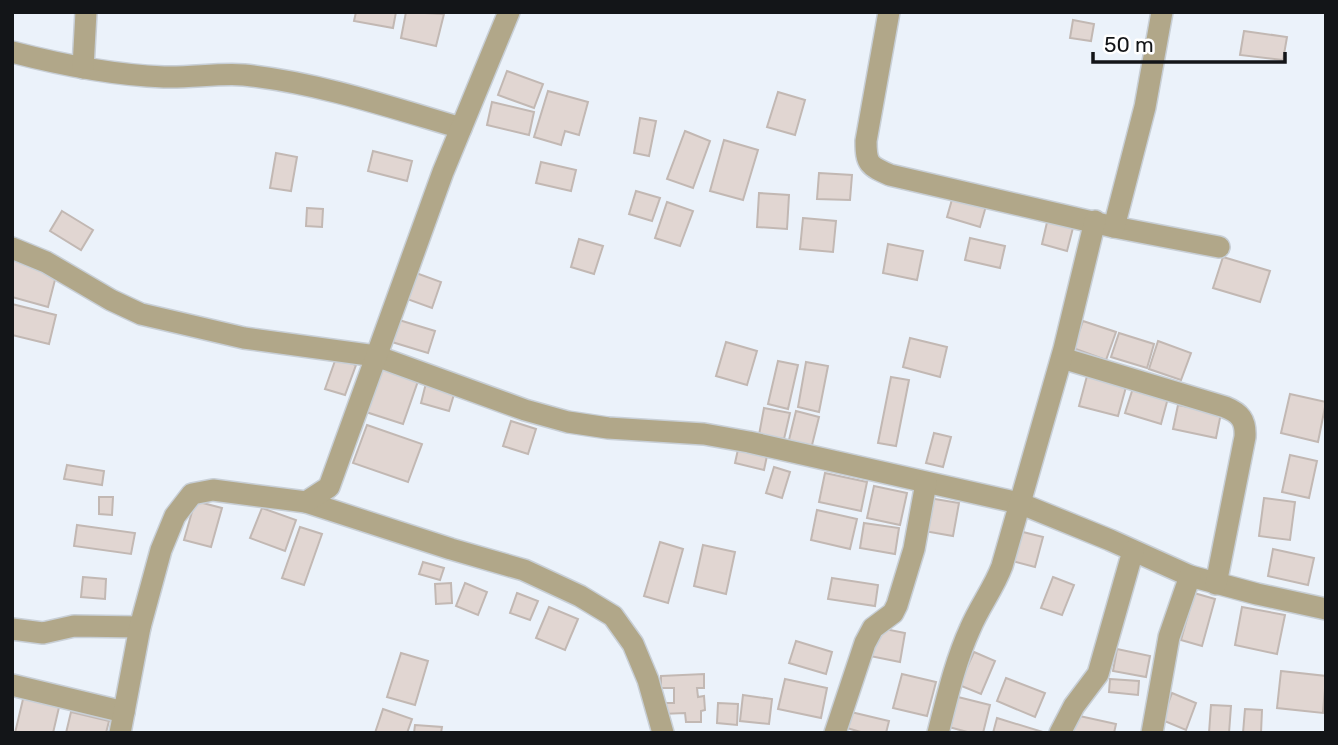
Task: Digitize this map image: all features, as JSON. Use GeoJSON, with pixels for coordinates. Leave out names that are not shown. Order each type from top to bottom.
{"type":"FeatureCollection","features":[{"type":"Feature","properties":{"kind":"street"},"geometry":{"type":"LineString","coordinates":[[83,68],[86,12]]}},
{"type":"Feature","properties":{"kind":"street"},"geometry":{"type":"LineString","coordinates":[[306,502],[329,487],[461,128],[509,12]]}},
{"type":"Feature","properties":{"kind":"street"},"geometry":{"type":"LineString","coordinates":[[889,12],[866,141],[866,158],[873,167],[890,175],[1104,224],[1219,247]]}},
{"type":"Feature","properties":{"kind":"street"},"geometry":{"type":"LineString","coordinates":[[938,733],[957,662],[971,627],[996,582],[1104,224],[1145,107],[1162,12]]}},
{"type":"Feature","properties":{"kind":"street"},"geometry":{"type":"LineString","coordinates":[[12,52],[83,68],[166,77],[241,75],[286,80],[345,93],[461,128]]}},
{"type":"Feature","properties":{"kind":"street"},"geometry":{"type":"LineString","coordinates":[[12,248],[46,262],[111,300],[141,314],[244,338],[376,356],[525,410],[568,422],[608,428],[704,434],[749,442],[1019,503],[1190,576],[1326,609]]}},
{"type":"Feature","properties":{"kind":"street"},"geometry":{"type":"LineString","coordinates":[[1062,358],[1225,407],[1238,412],[1243,419],[1245,437],[1216,584]]}},
{"type":"Feature","properties":{"kind":"street"},"geometry":{"type":"LineString","coordinates":[[835,733],[865,643],[873,628],[893,613],[897,605],[914,549],[926,483]]}},
{"type":"Feature","properties":{"kind":"street"},"geometry":{"type":"LineString","coordinates":[[12,685],[122,723],[140,627],[161,550],[175,516],[192,494],[213,490],[306,502],[439,546],[524,570],[580,596],[613,616],[633,644],[648,680],[663,733]]}},
{"type":"Feature","properties":{"kind":"street"},"geometry":{"type":"LineString","coordinates":[[1060,733],[1074,706],[1098,674],[1133,551]]}},
{"type":"Feature","properties":{"kind":"street"},"geometry":{"type":"LineString","coordinates":[[1152,733],[1169,637],[1190,576]]}},
{"type":"Feature","properties":{"kind":"street"},"geometry":{"type":"LineString","coordinates":[[12,629],[43,633],[74,626],[140,627]]}},
{"type":"Feature","properties":{"kind":"building"},"geometry":{"type":"Polygon","coordinates":[[[356,12],[396,12],[393,28],[354,21],[356,12]]]}},
{"type":"Feature","properties":{"kind":"building"},"geometry":{"type":"Polygon","coordinates":[[[406,12],[444,14],[436,46],[401,38],[406,12]]]}},
{"type":"Feature","properties":{"kind":"building"},"geometry":{"type":"Polygon","coordinates":[[[1073,20],[1094,24],[1091,41],[1070,38],[1073,20]]]}},
{"type":"Feature","properties":{"kind":"building"},"geometry":{"type":"Polygon","coordinates":[[[1244,31],[1287,37],[1283,60],[1240,55],[1244,31]]]}},
{"type":"Feature","properties":{"kind":"building"},"geometry":{"type":"Polygon","coordinates":[[[507,71],[543,84],[534,108],[498,95],[507,71]]]}},
{"type":"Feature","properties":{"kind":"building"},"geometry":{"type":"Polygon","coordinates":[[[548,91],[588,102],[579,135],[565,131],[561,145],[534,137],[548,91]]]}},
{"type":"Feature","properties":{"kind":"building"},"geometry":{"type":"Polygon","coordinates":[[[778,92],[805,100],[795,135],[767,127],[778,92]]]}},
{"type":"Feature","properties":{"kind":"building"},"geometry":{"type":"Polygon","coordinates":[[[492,102],[534,112],[529,135],[487,125],[492,102]]]}},
{"type":"Feature","properties":{"kind":"building"},"geometry":{"type":"Polygon","coordinates":[[[640,118],[656,121],[649,156],[634,153],[640,118]]]}},
{"type":"Feature","properties":{"kind":"building"},"geometry":{"type":"Polygon","coordinates":[[[685,131],[710,141],[693,188],[667,179],[685,131]]]}},
{"type":"Feature","properties":{"kind":"building"},"geometry":{"type":"Polygon","coordinates":[[[724,140],[758,150],[743,200],[710,191],[724,140]]]}},
{"type":"Feature","properties":{"kind":"building"},"geometry":{"type":"Polygon","coordinates":[[[373,151],[412,161],[407,181],[368,171],[373,151]]]}},
{"type":"Feature","properties":{"kind":"building"},"geometry":{"type":"Polygon","coordinates":[[[276,153],[297,157],[291,191],[270,188],[276,153]]]}},
{"type":"Feature","properties":{"kind":"building"},"geometry":{"type":"Polygon","coordinates":[[[541,162],[576,170],[571,191],[536,183],[541,162]]]}},
{"type":"Feature","properties":{"kind":"building"},"geometry":{"type":"Polygon","coordinates":[[[819,173],[852,175],[850,200],[817,199],[819,173]]]}},
{"type":"Feature","properties":{"kind":"building"},"geometry":{"type":"Polygon","coordinates":[[[636,191],[660,198],[652,221],[629,214],[636,191]]]}},
{"type":"Feature","properties":{"kind":"building"},"geometry":{"type":"Polygon","coordinates":[[[759,193],[789,195],[787,229],[757,227],[759,193]]]}},
{"type":"Feature","properties":{"kind":"building"},"geometry":{"type":"Polygon","coordinates":[[[953,196],[986,206],[980,227],[947,217],[953,196]]]}},
{"type":"Feature","properties":{"kind":"building"},"geometry":{"type":"Polygon","coordinates":[[[667,202],[693,211],[680,246],[655,238],[667,202]]]}},
{"type":"Feature","properties":{"kind":"building"},"geometry":{"type":"Polygon","coordinates":[[[307,208],[323,209],[322,227],[306,226],[307,208]]]}},
{"type":"Feature","properties":{"kind":"building"},"geometry":{"type":"Polygon","coordinates":[[[62,211],[93,230],[81,250],[50,231],[62,211]]]}},
{"type":"Feature","properties":{"kind":"building"},"geometry":{"type":"Polygon","coordinates":[[[803,218],[836,221],[833,252],[800,249],[803,218]]]}},
{"type":"Feature","properties":{"kind":"building"},"geometry":{"type":"Polygon","coordinates":[[[1048,218],[1074,224],[1067,251],[1042,244],[1048,218]]]}},
{"type":"Feature","properties":{"kind":"building"},"geometry":{"type":"Polygon","coordinates":[[[970,238],[1005,246],[1000,268],[965,260],[970,238]]]}},
{"type":"Feature","properties":{"kind":"building"},"geometry":{"type":"Polygon","coordinates":[[[579,239],[603,246],[594,274],[571,267],[579,239]]]}},
{"type":"Feature","properties":{"kind":"building"},"geometry":{"type":"Polygon","coordinates":[[[888,244],[923,251],[917,280],[883,273],[888,244]]]}},
{"type":"Feature","properties":{"kind":"building"},"geometry":{"type":"Polygon","coordinates":[[[1223,257],[1270,271],[1260,302],[1213,288],[1223,257]]]}},
{"type":"Feature","properties":{"kind":"building"},"geometry":{"type":"Polygon","coordinates":[[[12,260],[57,272],[48,307],[12,297],[12,260]]]}},
{"type":"Feature","properties":{"kind":"building"},"geometry":{"type":"Polygon","coordinates":[[[416,273],[441,282],[432,308],[407,299],[416,273]]]}},
{"type":"Feature","properties":{"kind":"building"},"geometry":{"type":"Polygon","coordinates":[[[12,304],[56,315],[49,344],[12,335],[12,304]]]}},
{"type":"Feature","properties":{"kind":"building"},"geometry":{"type":"Polygon","coordinates":[[[399,320],[435,331],[428,353],[392,342],[399,320]]]}},
{"type":"Feature","properties":{"kind":"building"},"geometry":{"type":"Polygon","coordinates":[[[1083,321],[1116,332],[1106,360],[1073,348],[1083,321]]]}},
{"type":"Feature","properties":{"kind":"building"},"geometry":{"type":"Polygon","coordinates":[[[1119,333],[1154,344],[1147,368],[1111,357],[1119,333]]]}},
{"type":"Feature","properties":{"kind":"building"},"geometry":{"type":"Polygon","coordinates":[[[910,338],[947,347],[940,377],[903,367],[910,338]]]}},
{"type":"Feature","properties":{"kind":"building"},"geometry":{"type":"Polygon","coordinates":[[[1158,341],[1191,353],[1181,380],[1149,369],[1158,341]]]}},
{"type":"Feature","properties":{"kind":"building"},"geometry":{"type":"Polygon","coordinates":[[[726,342],[757,351],[747,385],[716,376],[726,342]]]}},
{"type":"Feature","properties":{"kind":"building"},"geometry":{"type":"Polygon","coordinates":[[[336,358],[356,365],[345,395],[325,389],[336,358]]]}},
{"type":"Feature","properties":{"kind":"building"},"geometry":{"type":"Polygon","coordinates":[[[778,361],[798,365],[788,409],[768,404],[778,361]]]}},
{"type":"Feature","properties":{"kind":"building"},"geometry":{"type":"Polygon","coordinates":[[[806,362],[828,366],[819,412],[798,407],[806,362]]]}},
{"type":"Feature","properties":{"kind":"building"},"geometry":{"type":"Polygon","coordinates":[[[382,368],[418,381],[403,424],[366,412],[382,368]]]}},
{"type":"Feature","properties":{"kind":"building"},"geometry":{"type":"Polygon","coordinates":[[[1087,376],[1126,387],[1118,416],[1079,406],[1087,376]]]}},
{"type":"Feature","properties":{"kind":"building"},"geometry":{"type":"Polygon","coordinates":[[[891,377],[909,380],[896,446],[878,443],[891,377]]]}},
{"type":"Feature","properties":{"kind":"building"},"geometry":{"type":"Polygon","coordinates":[[[426,383],[455,391],[449,411],[421,403],[426,383]]]}},
{"type":"Feature","properties":{"kind":"building"},"geometry":{"type":"Polygon","coordinates":[[[1133,388],[1168,398],[1161,424],[1125,413],[1133,388]]]}},
{"type":"Feature","properties":{"kind":"building"},"geometry":{"type":"Polygon","coordinates":[[[1290,394],[1326,402],[1318,442],[1281,433],[1290,394]]]}},
{"type":"Feature","properties":{"kind":"building"},"geometry":{"type":"Polygon","coordinates":[[[1178,405],[1221,413],[1216,438],[1173,429],[1178,405]]]}},
{"type":"Feature","properties":{"kind":"building"},"geometry":{"type":"Polygon","coordinates":[[[764,408],[790,413],[784,439],[759,435],[764,408]]]}},
{"type":"Feature","properties":{"kind":"building"},"geometry":{"type":"Polygon","coordinates":[[[796,411],[819,417],[811,449],[788,444],[796,411]]]}},
{"type":"Feature","properties":{"kind":"building"},"geometry":{"type":"Polygon","coordinates":[[[511,421],[536,429],[528,454],[503,446],[511,421]]]}},
{"type":"Feature","properties":{"kind":"building"},"geometry":{"type":"Polygon","coordinates":[[[367,425],[422,444],[408,482],[353,463],[367,425]]]}},
{"type":"Feature","properties":{"kind":"building"},"geometry":{"type":"Polygon","coordinates":[[[934,433],[951,437],[943,467],[926,463],[934,433]]]}},
{"type":"Feature","properties":{"kind":"building"},"geometry":{"type":"Polygon","coordinates":[[[739,445],[768,451],[764,470],[735,463],[739,445]]]}},
{"type":"Feature","properties":{"kind":"building"},"geometry":{"type":"Polygon","coordinates":[[[1290,455],[1317,461],[1309,498],[1282,492],[1290,455]]]}},
{"type":"Feature","properties":{"kind":"building"},"geometry":{"type":"Polygon","coordinates":[[[67,465],[104,471],[102,485],[64,479],[67,465]]]}},
{"type":"Feature","properties":{"kind":"building"},"geometry":{"type":"Polygon","coordinates":[[[774,467],[790,472],[782,498],[766,493],[774,467]]]}},
{"type":"Feature","properties":{"kind":"building"},"geometry":{"type":"Polygon","coordinates":[[[825,473],[867,482],[861,511],[819,502],[825,473]]]}},
{"type":"Feature","properties":{"kind":"building"},"geometry":{"type":"Polygon","coordinates":[[[874,486],[907,493],[900,525],[867,518],[874,486]]]}},
{"type":"Feature","properties":{"kind":"building"},"geometry":{"type":"Polygon","coordinates":[[[99,497],[113,497],[112,515],[99,514],[99,497]]]}},
{"type":"Feature","properties":{"kind":"building"},"geometry":{"type":"Polygon","coordinates":[[[929,498],[959,503],[953,536],[924,531],[929,498]]]}},
{"type":"Feature","properties":{"kind":"building"},"geometry":{"type":"Polygon","coordinates":[[[1264,498],[1295,502],[1290,540],[1259,536],[1264,498]]]}},
{"type":"Feature","properties":{"kind":"building"},"geometry":{"type":"Polygon","coordinates":[[[195,501],[222,508],[211,547],[184,540],[195,501]]]}},
{"type":"Feature","properties":{"kind":"building"},"geometry":{"type":"Polygon","coordinates":[[[262,508],[296,520],[285,551],[250,538],[262,508]]]}},
{"type":"Feature","properties":{"kind":"building"},"geometry":{"type":"Polygon","coordinates":[[[817,510],[857,519],[850,549],[811,540],[817,510]]]}},
{"type":"Feature","properties":{"kind":"building"},"geometry":{"type":"Polygon","coordinates":[[[864,523],[899,528],[895,554],[860,548],[864,523]]]}},
{"type":"Feature","properties":{"kind":"building"},"geometry":{"type":"Polygon","coordinates":[[[77,525],[135,533],[131,554],[74,546],[77,525]]]}},
{"type":"Feature","properties":{"kind":"building"},"geometry":{"type":"Polygon","coordinates":[[[300,527],[322,534],[304,585],[282,578],[300,527]]]}},
{"type":"Feature","properties":{"kind":"building"},"geometry":{"type":"Polygon","coordinates":[[[1019,531],[1043,537],[1035,567],[1012,561],[1019,531]]]}},
{"type":"Feature","properties":{"kind":"building"},"geometry":{"type":"Polygon","coordinates":[[[660,542],[683,549],[668,603],[644,596],[660,542]]]}},
{"type":"Feature","properties":{"kind":"building"},"geometry":{"type":"Polygon","coordinates":[[[703,545],[735,552],[726,594],[694,586],[703,545]]]}},
{"type":"Feature","properties":{"kind":"building"},"geometry":{"type":"Polygon","coordinates":[[[1273,549],[1314,558],[1308,585],[1268,576],[1273,549]]]}},
{"type":"Feature","properties":{"kind":"building"},"geometry":{"type":"Polygon","coordinates":[[[423,562],[444,568],[440,580],[419,574],[423,562]]]}},
{"type":"Feature","properties":{"kind":"building"},"geometry":{"type":"Polygon","coordinates":[[[83,577],[106,579],[105,599],[81,597],[83,577]]]}},
{"type":"Feature","properties":{"kind":"building"},"geometry":{"type":"Polygon","coordinates":[[[1053,577],[1074,585],[1062,615],[1041,608],[1053,577]]]}},
{"type":"Feature","properties":{"kind":"building"},"geometry":{"type":"Polygon","coordinates":[[[832,578],[878,585],[875,606],[828,599],[832,578]]]}},
{"type":"Feature","properties":{"kind":"building"},"geometry":{"type":"Polygon","coordinates":[[[451,583],[452,603],[436,604],[435,584],[451,583]]]}},
{"type":"Feature","properties":{"kind":"building"},"geometry":{"type":"Polygon","coordinates":[[[465,583],[487,592],[478,615],[456,606],[465,583]]]}},
{"type":"Feature","properties":{"kind":"building"},"geometry":{"type":"Polygon","coordinates":[[[517,593],[538,601],[530,620],[510,613],[517,593]]]}},
{"type":"Feature","properties":{"kind":"building"},"geometry":{"type":"Polygon","coordinates":[[[1194,593],[1215,599],[1202,646],[1181,640],[1194,593]]]}},
{"type":"Feature","properties":{"kind":"building"},"geometry":{"type":"Polygon","coordinates":[[[549,607],[578,619],[565,650],[536,638],[549,607]]]}},
{"type":"Feature","properties":{"kind":"building"},"geometry":{"type":"Polygon","coordinates":[[[1242,607],[1285,615],[1277,654],[1235,645],[1242,607]]]}},
{"type":"Feature","properties":{"kind":"building"},"geometry":{"type":"Polygon","coordinates":[[[875,627],[905,633],[900,662],[870,656],[875,627]]]}},
{"type":"Feature","properties":{"kind":"building"},"geometry":{"type":"Polygon","coordinates":[[[796,641],[832,652],[826,674],[789,663],[796,641]]]}},
{"type":"Feature","properties":{"kind":"building"},"geometry":{"type":"Polygon","coordinates":[[[1117,649],[1150,656],[1146,677],[1113,671],[1117,649]]]}},
{"type":"Feature","properties":{"kind":"building"},"geometry":{"type":"Polygon","coordinates":[[[974,652],[995,661],[981,694],[959,685],[974,652]]]}},
{"type":"Feature","properties":{"kind":"building"},"geometry":{"type":"Polygon","coordinates":[[[401,653],[428,661],[415,705],[387,697],[401,653]]]}},
{"type":"Feature","properties":{"kind":"building"},"geometry":{"type":"Polygon","coordinates":[[[1281,671],[1326,676],[1323,713],[1277,708],[1281,671]]]}},
{"type":"Feature","properties":{"kind":"building"},"geometry":{"type":"Polygon","coordinates":[[[704,674],[704,688],[697,688],[698,697],[704,696],[705,710],[701,711],[701,722],[686,722],[685,713],[662,714],[662,703],[674,703],[674,688],[661,688],[661,676],[704,674]]]}},
{"type":"Feature","properties":{"kind":"building"},"geometry":{"type":"Polygon","coordinates":[[[902,674],[936,682],[927,716],[893,708],[902,674]]]}},
{"type":"Feature","properties":{"kind":"building"},"geometry":{"type":"Polygon","coordinates":[[[1006,678],[1045,693],[1035,717],[997,701],[1006,678]]]}},
{"type":"Feature","properties":{"kind":"building"},"geometry":{"type":"Polygon","coordinates":[[[785,679],[827,688],[821,718],[778,709],[785,679]]]}},
{"type":"Feature","properties":{"kind":"building"},"geometry":{"type":"Polygon","coordinates":[[[1110,679],[1139,681],[1138,695],[1109,692],[1110,679]]]}},
{"type":"Feature","properties":{"kind":"building"},"geometry":{"type":"Polygon","coordinates":[[[1172,693],[1196,703],[1186,730],[1162,720],[1172,693]]]}},
{"type":"Feature","properties":{"kind":"building"},"geometry":{"type":"Polygon","coordinates":[[[24,695],[60,703],[53,733],[15,733],[24,695]]]}},
{"type":"Feature","properties":{"kind":"building"},"geometry":{"type":"Polygon","coordinates":[[[743,695],[772,699],[769,724],[740,721],[743,695]]]}},
{"type":"Feature","properties":{"kind":"building"},"geometry":{"type":"Polygon","coordinates":[[[958,697],[990,705],[983,733],[949,727],[958,697]]]}},
{"type":"Feature","properties":{"kind":"building"},"geometry":{"type":"Polygon","coordinates":[[[718,703],[738,704],[737,725],[717,723],[718,703]]]}},
{"type":"Feature","properties":{"kind":"building"},"geometry":{"type":"Polygon","coordinates":[[[1211,705],[1231,706],[1229,733],[1209,733],[1211,705]]]}},
{"type":"Feature","properties":{"kind":"building"},"geometry":{"type":"Polygon","coordinates":[[[383,709],[412,719],[407,733],[375,733],[383,709]]]}},
{"type":"Feature","properties":{"kind":"building"},"geometry":{"type":"Polygon","coordinates":[[[1245,709],[1262,710],[1261,733],[1243,733],[1245,709]]]}},
{"type":"Feature","properties":{"kind":"building"},"geometry":{"type":"Polygon","coordinates":[[[71,712],[109,721],[106,733],[66,733],[71,712]]]}},
{"type":"Feature","properties":{"kind":"building"},"geometry":{"type":"Polygon","coordinates":[[[851,712],[889,721],[886,733],[864,733],[847,728],[851,712]]]}},
{"type":"Feature","properties":{"kind":"building"},"geometry":{"type":"Polygon","coordinates":[[[1075,715],[1116,724],[1114,733],[1071,733],[1075,715]]]}},
{"type":"Feature","properties":{"kind":"building"},"geometry":{"type":"Polygon","coordinates":[[[997,718],[1046,733],[993,733],[997,718]]]}},
{"type":"Feature","properties":{"kind":"building"},"geometry":{"type":"Polygon","coordinates":[[[415,725],[442,727],[441,733],[414,733],[415,725]]]}}]}
